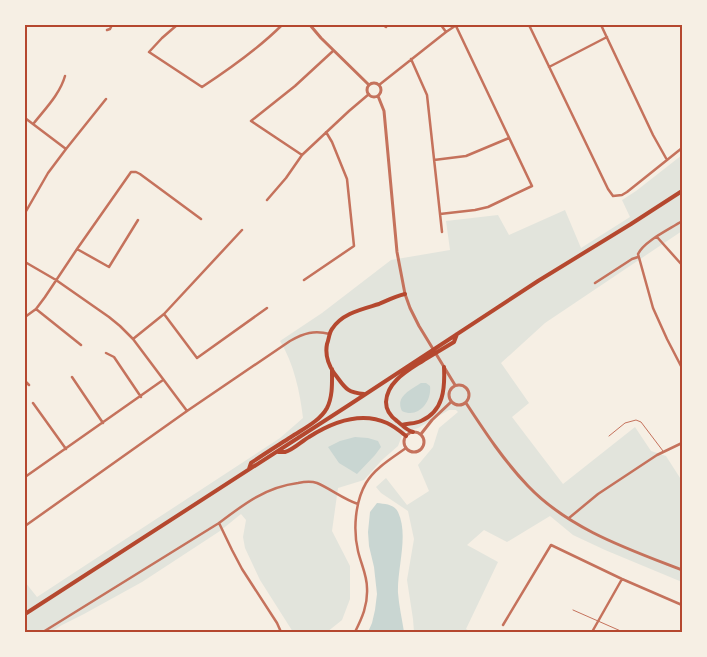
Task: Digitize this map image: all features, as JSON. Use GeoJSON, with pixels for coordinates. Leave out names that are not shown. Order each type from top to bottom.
{"type":"FeatureCollection","features":[{"type":"Feature","properties":{"kind":"main road"},"geometry":{"type":"LineString","coordinates":[[25,614],[364,394],[443,346],[457,334],[538,280],[682,191]]}},
{"type":"Feature","properties":{"kind":"main road"},"geometry":{"type":"LineString","coordinates":[[364,394],[347,390],[332,369],[326,352],[332,329],[348,315],[405,294]]}},
{"type":"Feature","properties":{"kind":"main road"},"geometry":{"type":"LineString","coordinates":[[413,432],[407,430],[392,418],[388,413],[386,404],[388,392],[392,385],[425,357]]}},
{"type":"Feature","properties":{"kind":"main road"},"geometry":{"type":"LineString","coordinates":[[402,425],[419,422],[434,411],[443,393],[444,366]]}},
{"type":"Feature","properties":{"kind":"main road"},"geometry":{"type":"LineString","coordinates":[[249,469],[251,463],[306,428],[327,409],[331,396],[332,369]]}},
{"type":"Feature","properties":{"kind":"main road"},"geometry":{"type":"LineString","coordinates":[[275,452],[286,452],[326,426],[355,418],[369,418],[383,422],[406,436]]}},
{"type":"Feature","properties":{"kind":"street"},"geometry":{"type":"LineString","coordinates":[[107,30],[112,25]]}},
{"type":"Feature","properties":{"kind":"street"},"geometry":{"type":"LineString","coordinates":[[177,25],[149,52],[202,87],[246,58],[282,25]]}},
{"type":"Feature","properties":{"kind":"street"},"geometry":{"type":"LineString","coordinates":[[310,25],[333,51],[369,85]]}},
{"type":"Feature","properties":{"kind":"street"},"geometry":{"type":"LineString","coordinates":[[441,25],[446,32]]}},
{"type":"Feature","properties":{"kind":"street"},"geometry":{"type":"LineString","coordinates":[[379,85],[456,25],[532,186],[488,207],[440,214]]}},
{"type":"Feature","properties":{"kind":"street"},"geometry":{"type":"LineString","coordinates":[[530,25],[613,196],[627,192],[682,148]]}},
{"type":"Feature","properties":{"kind":"street"},"geometry":{"type":"LineString","coordinates":[[601,25],[653,135],[667,160]]}},
{"type":"Feature","properties":{"kind":"street"},"geometry":{"type":"LineString","coordinates":[[549,67],[607,37]]}},
{"type":"Feature","properties":{"kind":"street"},"geometry":{"type":"LineString","coordinates":[[302,155],[252,120],[295,86],[333,51]]}},
{"type":"Feature","properties":{"kind":"street"},"geometry":{"type":"LineString","coordinates":[[411,59],[427,95],[442,232]]}},
{"type":"Feature","properties":{"kind":"street"},"geometry":{"type":"LineString","coordinates":[[34,124],[62,84],[65,76]]}},
{"type":"Feature","properties":{"kind":"street"},"geometry":{"type":"LineString","coordinates":[[369,85],[375,83],[379,85]]}},
{"type":"Feature","properties":{"kind":"street"},"geometry":{"type":"LineString","coordinates":[[369,85],[367,88],[369,94],[373,97],[378,96]]}},
{"type":"Feature","properties":{"kind":"street"},"geometry":{"type":"LineString","coordinates":[[378,96],[381,91],[379,85]]}},
{"type":"Feature","properties":{"kind":"street"},"geometry":{"type":"LineString","coordinates":[[267,200],[302,155],[369,94]]}},
{"type":"Feature","properties":{"kind":"street"},"geometry":{"type":"LineString","coordinates":[[378,96],[384,111],[398,252],[405,294],[419,326],[456,386]]}},
{"type":"Feature","properties":{"kind":"street"},"geometry":{"type":"LineString","coordinates":[[25,213],[48,173],[106,99]]}},
{"type":"Feature","properties":{"kind":"street"},"geometry":{"type":"LineString","coordinates":[[25,118],[66,149]]}},
{"type":"Feature","properties":{"kind":"street"},"geometry":{"type":"LineString","coordinates":[[304,280],[354,246],[347,179],[336,150],[326,132]]}},
{"type":"Feature","properties":{"kind":"street"},"geometry":{"type":"LineString","coordinates":[[434,160],[466,156],[509,138]]}},
{"type":"Feature","properties":{"kind":"street"},"geometry":{"type":"LineString","coordinates":[[25,317],[36,309],[45,297],[129,174],[133,172],[140,174],[201,219]]}},
{"type":"Feature","properties":{"kind":"street"},"geometry":{"type":"LineString","coordinates":[[77,249],[109,267],[138,220]]}},
{"type":"Feature","properties":{"kind":"street"},"geometry":{"type":"LineString","coordinates":[[682,221],[657,236],[640,249],[638,254],[653,308],[682,368]]}},
{"type":"Feature","properties":{"kind":"street"},"geometry":{"type":"LineString","coordinates":[[133,339],[164,314],[242,230]]}},
{"type":"Feature","properties":{"kind":"street"},"geometry":{"type":"LineString","coordinates":[[657,236],[682,264]]}},
{"type":"Feature","properties":{"kind":"street"},"geometry":{"type":"LineString","coordinates":[[595,283],[638,257]]}},
{"type":"Feature","properties":{"kind":"street"},"geometry":{"type":"LineString","coordinates":[[25,262],[56,280],[120,326],[133,339],[187,411]]}},
{"type":"Feature","properties":{"kind":"street"},"geometry":{"type":"LineString","coordinates":[[164,314],[197,358],[267,308]]}},
{"type":"Feature","properties":{"kind":"street"},"geometry":{"type":"LineString","coordinates":[[36,309],[81,345]]}},
{"type":"Feature","properties":{"kind":"street"},"geometry":{"type":"LineString","coordinates":[[25,526],[187,411],[297,337],[311,332],[330,334]]}},
{"type":"Feature","properties":{"kind":"street"},"geometry":{"type":"LineString","coordinates":[[106,353],[114,357],[141,397]]}},
{"type":"Feature","properties":{"kind":"street"},"geometry":{"type":"LineString","coordinates":[[72,377],[103,423]]}},
{"type":"Feature","properties":{"kind":"street"},"geometry":{"type":"LineString","coordinates":[[25,471],[26,476],[163,380]]}},
{"type":"Feature","properties":{"kind":"street"},"geometry":{"type":"LineString","coordinates":[[25,381],[29,385]]}},
{"type":"Feature","properties":{"kind":"street"},"geometry":{"type":"LineString","coordinates":[[462,385],[466,387],[469,397],[466,403],[458,406],[451,402],[449,398],[452,388],[456,386],[462,385]]}},
{"type":"Feature","properties":{"kind":"street"},"geometry":{"type":"LineString","coordinates":[[421,434],[432,420],[451,402]]}},
{"type":"Feature","properties":{"kind":"street"},"geometry":{"type":"LineString","coordinates":[[33,403],[66,449]]}},
{"type":"Feature","properties":{"kind":"street"},"geometry":{"type":"LineString","coordinates":[[466,403],[515,472],[541,498],[568,519],[608,540],[682,570]]}},
{"type":"Feature","properties":{"kind":"street"},"geometry":{"type":"LineString","coordinates":[[410,432],[421,434],[424,442],[423,448],[413,452],[406,448],[404,442],[410,432]]}},
{"type":"Feature","properties":{"kind":"street"},"geometry":{"type":"LineString","coordinates":[[568,519],[598,494],[664,452],[682,444]]}},
{"type":"Feature","properties":{"kind":"street"},"geometry":{"type":"LineString","coordinates":[[355,632],[366,607],[367,589],[356,535],[355,525],[358,504],[371,477],[406,448]]}},
{"type":"Feature","properties":{"kind":"street"},"geometry":{"type":"LineString","coordinates":[[43,632],[219,523],[242,505],[268,491],[286,484],[315,482],[358,504]]}},
{"type":"Feature","properties":{"kind":"street"},"geometry":{"type":"LineString","coordinates":[[219,523],[238,563],[281,632]]}},
{"type":"Feature","properties":{"kind":"street"},"geometry":{"type":"LineString","coordinates":[[503,625],[551,546],[682,605]]}},
{"type":"Feature","properties":{"kind":"street"},"geometry":{"type":"LineString","coordinates":[[592,632],[622,579]]}},
{"type":"Feature","properties":{"kind":"lane"},"geometry":{"type":"LineString","coordinates":[[609,436],[625,423],[638,420],[664,452]]}},
{"type":"Feature","properties":{"kind":"lane"},"geometry":{"type":"LineString","coordinates":[[572,610],[622,632]]}},
{"type":"Feature","properties":{"kind":"shaded area"},"geometry":{"type":"Polygon","coordinates":[[[682,155],[682,231],[545,323],[501,363],[529,403],[512,417],[563,484],[635,427],[651,451],[666,456],[682,481],[682,582],[573,535],[550,516],[507,542],[484,530],[467,545],[498,562],[466,629],[470,632],[414,632],[407,580],[414,539],[408,511],[381,493],[376,487],[386,478],[407,505],[429,491],[418,465],[433,447],[439,428],[458,412],[456,410],[449,410],[418,428],[403,433],[398,446],[364,480],[338,488],[332,531],[350,566],[350,599],[342,620],[327,632],[293,632],[260,580],[245,548],[243,537],[246,520],[241,514],[220,531],[142,582],[84,614],[51,632],[25,632],[25,582],[37,597],[280,438],[303,418],[296,378],[280,341],[322,313],[391,260],[450,250],[446,221],[498,215],[509,235],[565,210],[581,248],[630,217],[622,200],[682,155]]]}},
{"type":"Feature","properties":{"kind":"shaded area"},"geometry":{"type":"Polygon","coordinates":[[[421,383],[426,383],[430,386],[429,398],[423,408],[413,413],[402,411],[400,402],[402,398],[408,391],[421,383]]]}},
{"type":"Feature","properties":{"kind":"shaded area"},"geometry":{"type":"Polygon","coordinates":[[[355,437],[378,441],[381,447],[357,474],[339,463],[328,447],[355,437]]]}},
{"type":"Feature","properties":{"kind":"shaded area"},"geometry":{"type":"Polygon","coordinates":[[[377,503],[394,507],[401,521],[403,541],[398,593],[404,632],[368,632],[372,623],[377,594],[368,532],[370,512],[377,503]]]}}]}
